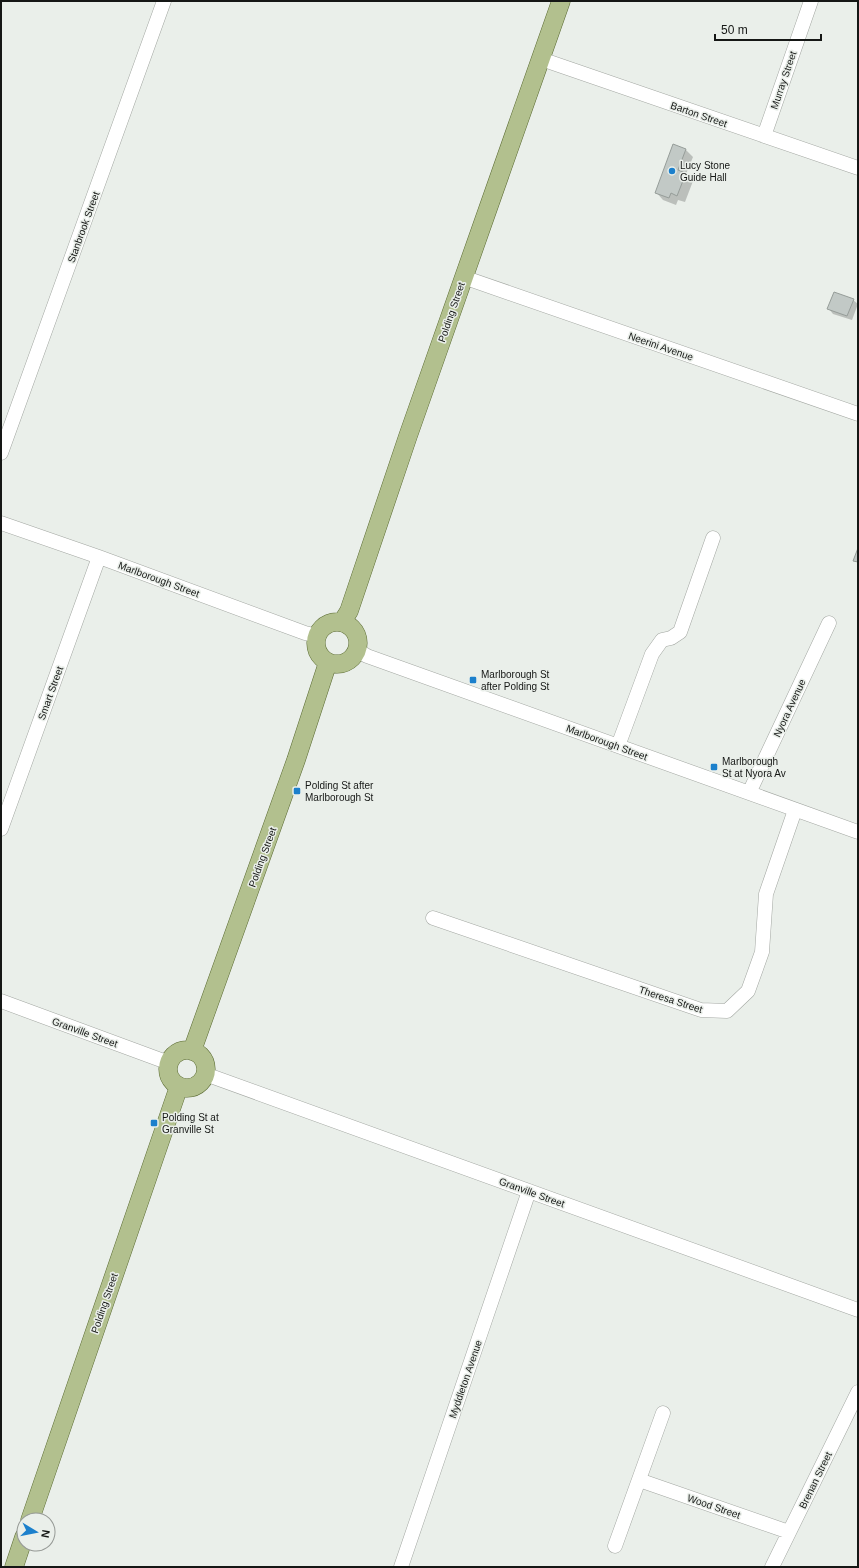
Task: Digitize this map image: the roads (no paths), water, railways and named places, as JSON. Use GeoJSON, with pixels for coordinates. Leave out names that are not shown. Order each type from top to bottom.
{"type":"FeatureCollection","features":[{"type":"Feature","properties":{"kind":"main road","name":"Polding Street"},"geometry":{"type":"LineString","coordinates":[[342,622],[348,611],[463,277],[561,1]]}},
{"type":"Feature","properties":{"kind":"main road"},"geometry":{"type":"LineString","coordinates":[[342,622],[350,626],[356,633],[358,641],[357,650],[353,658],[345,663],[337,664],[328,662],[322,658],[318,651],[316,644],[318,636],[321,629],[327,624],[342,622]]}},
{"type":"Feature","properties":{"kind":"main road","name":"Polding Street"},"geometry":{"type":"LineString","coordinates":[[192,1051],[296,760],[328,662]]}},
{"type":"Feature","properties":{"kind":"main road"},"geometry":{"type":"LineString","coordinates":[[186,1050],[192,1051],[199,1054],[204,1060],[206,1067],[205,1074],[201,1081],[195,1086],[187,1088],[179,1086],[173,1082],[170,1076],[168,1068],[170,1061],[180,1052],[186,1050]]}},
{"type":"Feature","properties":{"kind":"main road","name":"Polding Street"},"geometry":{"type":"LineString","coordinates":[[33,1512],[179,1086]]}},
{"type":"Feature","properties":{"kind":"main road"},"geometry":{"type":"LineString","coordinates":[[14,1567],[19,1552]]}},
{"type":"Feature","properties":{"kind":"street","name":"Stanbrook Street"},"geometry":{"type":"LineString","coordinates":[[1,453],[164,1]]}},
{"type":"Feature","properties":{"kind":"street","name":"Murray Street"},"geometry":{"type":"LineString","coordinates":[[764,136],[811,1]]}},
{"type":"Feature","properties":{"kind":"street","name":"Barton Street"},"geometry":{"type":"LineString","coordinates":[[541,59],[858,168]]}},
{"type":"Feature","properties":{"kind":"street","name":"Neerini Avenue"},"geometry":{"type":"LineString","coordinates":[[463,277],[858,414]]}},
{"type":"Feature","properties":{"kind":"street","name":"Marlborough Street"},"geometry":{"type":"LineString","coordinates":[[1,523],[99,557],[305,633],[318,636]]}},
{"type":"Feature","properties":{"kind":"street"},"geometry":{"type":"LineString","coordinates":[[618,746],[652,654],[662,640],[671,638],[680,632],[713,538]]}},
{"type":"Feature","properties":{"kind":"street","name":"Smart Street"},"geometry":{"type":"LineString","coordinates":[[1,829],[99,557]]}},
{"type":"Feature","properties":{"kind":"street","name":"Nyora Avenue"},"geometry":{"type":"LineString","coordinates":[[750,793],[829,623]]}},
{"type":"Feature","properties":{"kind":"street","name":"Marlborough Street"},"geometry":{"type":"LineString","coordinates":[[357,650],[367,656],[858,832]]}},
{"type":"Feature","properties":{"kind":"street","name":"Theresa Street"},"geometry":{"type":"LineString","coordinates":[[433,918],[701,1010],[727,1012],[748,991],[762,952],[766,894],[795,810]]}},
{"type":"Feature","properties":{"kind":"street","name":"Granville Street"},"geometry":{"type":"LineString","coordinates":[[1,1001],[161,1060],[170,1061]]}},
{"type":"Feature","properties":{"kind":"street","name":"Granville Street"},"geometry":{"type":"LineString","coordinates":[[205,1074],[858,1310]]}},
{"type":"Feature","properties":{"kind":"street","name":"Myddleton Avenue"},"geometry":{"type":"LineString","coordinates":[[401,1567],[529,1191]]}},
{"type":"Feature","properties":{"kind":"street","name":"Brenan Street"},"geometry":{"type":"LineString","coordinates":[[772,1567],[858,1392]]}},
{"type":"Feature","properties":{"kind":"street"},"geometry":{"type":"LineString","coordinates":[[615,1546],[663,1413]]}},
{"type":"Feature","properties":{"kind":"street","name":"Wood Street"},"geometry":{"type":"LineString","coordinates":[[639,1480],[789,1532]]}},
{"type":"Feature","properties":{"kind":"place","name":"Lucy Stone Guide Hall"},"geometry":{"type":"Point","coordinates":[672,171]}},
{"type":"Feature","properties":{"kind":"place","name":"Marlborough St after Polding St"},"geometry":{"type":"Point","coordinates":[473,680]}},
{"type":"Feature","properties":{"kind":"place","name":"Marlborough St at Nyora Av"},"geometry":{"type":"Point","coordinates":[714,767]}},
{"type":"Feature","properties":{"kind":"place","name":"Polding St after Marlborough St"},"geometry":{"type":"Point","coordinates":[297,791]}},
{"type":"Feature","properties":{"kind":"place","name":"Polding St at Granville St"},"geometry":{"type":"Point","coordinates":[154,1123]}}]}
